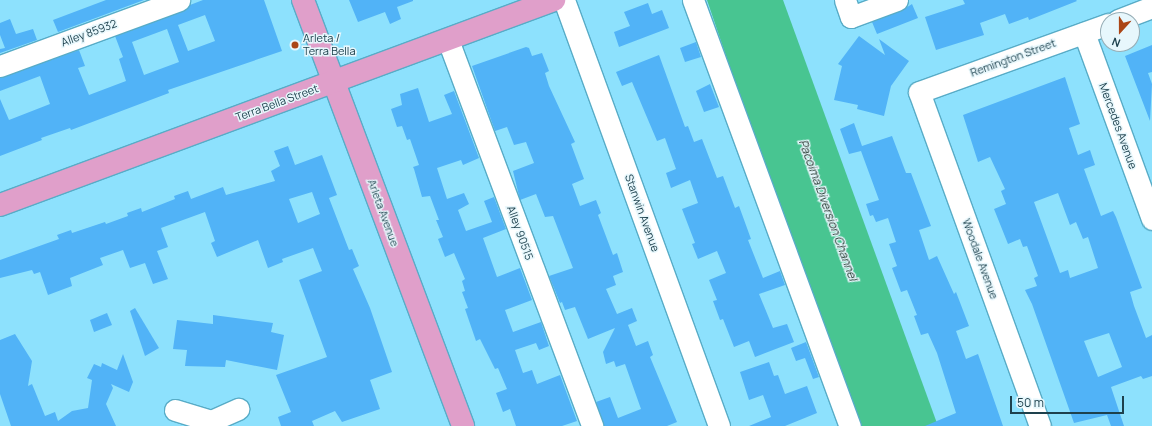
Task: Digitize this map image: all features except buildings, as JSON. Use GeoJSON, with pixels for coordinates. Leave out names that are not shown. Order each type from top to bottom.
{"type":"FeatureCollection","features":[{"type":"Feature","properties":{"kind":"main road","name":"Arleta Avenue"},"geometry":{"type":"LineString","coordinates":[[303,0],[463,426]]}},
{"type":"Feature","properties":{"kind":"main road","name":"Terra Bella Street"},"geometry":{"type":"LineString","coordinates":[[0,205],[554,0]]}},
{"type":"Feature","properties":{"kind":"street","name":"Alley 85932"},"geometry":{"type":"LineString","coordinates":[[0,66],[179,0]]}},
{"type":"Feature","properties":{"kind":"street","name":"Stanwin Avenue"},"geometry":{"type":"LineString","coordinates":[[564,0],[719,426]]}},
{"type":"Feature","properties":{"kind":"street"},"geometry":{"type":"LineString","coordinates":[[693,0],[850,426]]}},
{"type":"Feature","properties":{"kind":"street"},"geometry":{"type":"LineString","coordinates":[[845,0],[851,17],[898,0]]}},
{"type":"Feature","properties":{"kind":"street"},"geometry":{"type":"LineString","coordinates":[[1139,12],[1152,7]]}},
{"type":"Feature","properties":{"kind":"street","name":"Remington Street"},"geometry":{"type":"LineString","coordinates":[[919,92],[1100,27]]}},
{"type":"Feature","properties":{"kind":"street","name":"Mercedes Avenue"},"geometry":{"type":"LineString","coordinates":[[1084,33],[1152,219]]}},
{"type":"Feature","properties":{"kind":"street","name":"Alley 90515"},"geometry":{"type":"LineString","coordinates":[[448,40],[592,426]]}},
{"type":"Feature","properties":{"kind":"street","name":"Woodale Avenue"},"geometry":{"type":"LineString","coordinates":[[919,92],[1040,426]]}},
{"type":"Feature","properties":{"kind":"street"},"geometry":{"type":"LineString","coordinates":[[175,410],[211,424],[238,409]]}},
{"type":"Feature","properties":{"kind":"water","name":"Pacoima Diversion Channel"},"geometry":{"type":"Polygon","coordinates":[[[707,0],[783,0],[938,426],[860,426],[770,185],[707,0]]]}},
{"type":"Feature","properties":{"kind":"place","name":"Arleta / Terra Bella"},"geometry":{"type":"Point","coordinates":[295,45]}}]}
